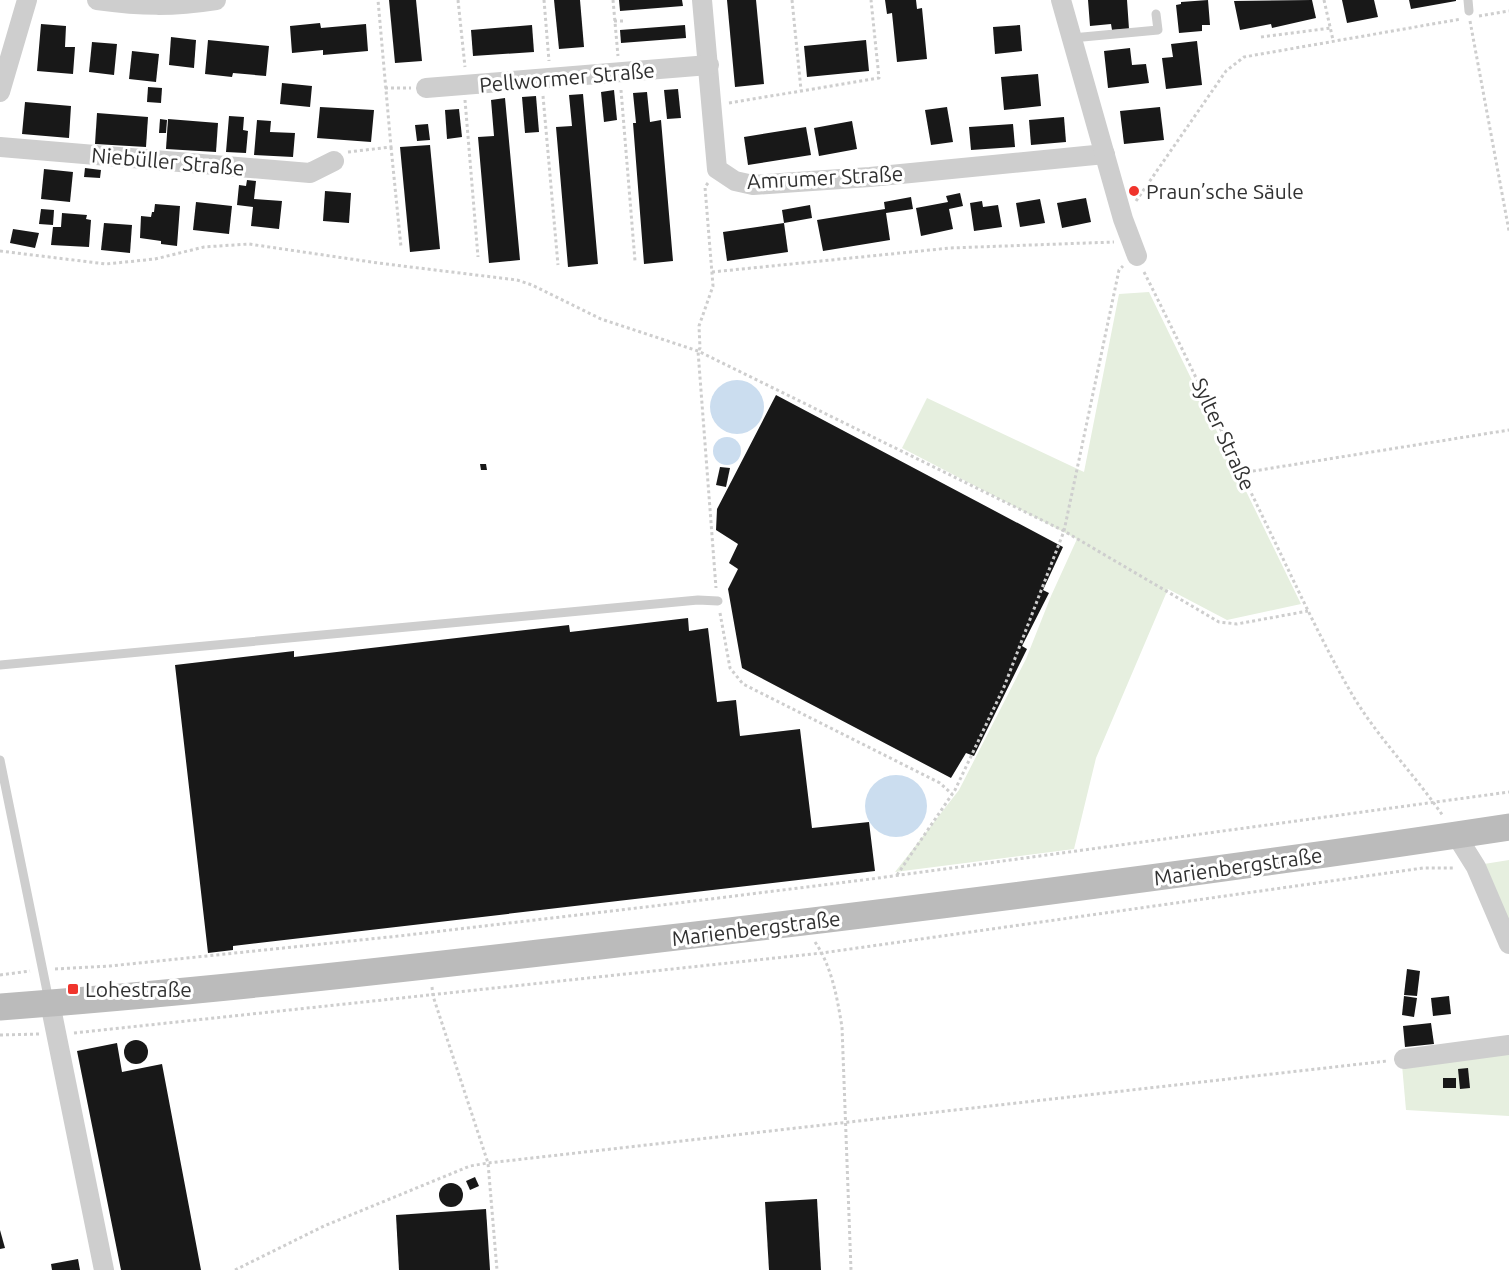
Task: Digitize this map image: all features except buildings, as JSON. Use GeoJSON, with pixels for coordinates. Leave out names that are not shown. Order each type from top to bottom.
{"type":"FeatureCollection","features":[{"type":"Feature","properties":{"kind":"main road","name":"Marienbergstraße"},"geometry":{"type":"LineString","coordinates":[[0,1008],[429,966],[802,923],[1008,898],[1509,827]]}},
{"type":"Feature","properties":{"kind":"street"},"geometry":{"type":"LineString","coordinates":[[0,92],[27,0]]}},
{"type":"Feature","properties":{"kind":"street"},"geometry":{"type":"LineString","coordinates":[[97,0],[141,6],[176,6],[216,0]]}},
{"type":"Feature","properties":{"kind":"street","name":"Amrumer Straße"},"geometry":{"type":"LineString","coordinates":[[702,0],[717,169],[735,181],[753,185],[870,177],[1105,154]]}},
{"type":"Feature","properties":{"kind":"street"},"geometry":{"type":"LineString","coordinates":[[1061,0],[1126,227],[1137,256]]}},
{"type":"Feature","properties":{"kind":"street","name":"Pellwormer Straße"},"geometry":{"type":"LineString","coordinates":[[426,88],[709,65]]}},
{"type":"Feature","properties":{"kind":"street","name":"Niebüller Straße"},"geometry":{"type":"LineString","coordinates":[[0,147],[310,173],[334,161]]}},
{"type":"Feature","properties":{"kind":"street"},"geometry":{"type":"LineString","coordinates":[[1456,835],[1476,867],[1509,944]]}},
{"type":"Feature","properties":{"kind":"street"},"geometry":{"type":"LineString","coordinates":[[50,1003],[104,1270]]}},
{"type":"Feature","properties":{"kind":"street"},"geometry":{"type":"LineString","coordinates":[[1404,1059],[1509,1045]]}},
{"type":"Feature","properties":{"kind":"lane"},"geometry":{"type":"LineString","coordinates":[[1468,0],[1469,14]]}},
{"type":"Feature","properties":{"kind":"lane"},"geometry":{"type":"LineString","coordinates":[[1072,38],[1158,30],[1156,14]]}},
{"type":"Feature","properties":{"kind":"lane"},"geometry":{"type":"LineString","coordinates":[[0,665],[698,600],[718,601]]}},
{"type":"Feature","properties":{"kind":"lane"},"geometry":{"type":"LineString","coordinates":[[0,760],[50,1003]]}},
{"type":"Feature","properties":{"kind":"path"},"geometry":{"type":"LineString","coordinates":[[378,0],[401,247]]}},
{"type":"Feature","properties":{"kind":"path"},"geometry":{"type":"LineString","coordinates":[[458,0],[478,257]]}},
{"type":"Feature","properties":{"kind":"path"},"geometry":{"type":"LineString","coordinates":[[544,0],[546,78],[558,265]]}},
{"type":"Feature","properties":{"kind":"path"},"geometry":{"type":"LineString","coordinates":[[613,0],[634,261]]}},
{"type":"Feature","properties":{"kind":"path"},"geometry":{"type":"LineString","coordinates":[[792,0],[801,90]]}},
{"type":"Feature","properties":{"kind":"path"},"geometry":{"type":"LineString","coordinates":[[712,106],[879,78],[871,0]]}},
{"type":"Feature","properties":{"kind":"path"},"geometry":{"type":"LineString","coordinates":[[1324,0],[1333,40]]}},
{"type":"Feature","properties":{"kind":"path"},"geometry":{"type":"LineString","coordinates":[[712,272],[950,248],[1114,242],[1126,227],[1226,71],[1235,62],[1255,54],[1469,14],[1509,11]]}},
{"type":"Feature","properties":{"kind":"path"},"geometry":{"type":"LineString","coordinates":[[1469,14],[1509,231]]}},
{"type":"Feature","properties":{"kind":"path"},"geometry":{"type":"LineString","coordinates":[[614,21],[623,21]]}},
{"type":"Feature","properties":{"kind":"path"},"geometry":{"type":"LineString","coordinates":[[1262,37],[1330,28]]}},
{"type":"Feature","properties":{"kind":"path"},"geometry":{"type":"LineString","coordinates":[[385,88],[426,88]]}},
{"type":"Feature","properties":{"kind":"path"},"geometry":{"type":"LineString","coordinates":[[334,161],[349,152],[391,147]]}},
{"type":"Feature","properties":{"kind":"path"},"geometry":{"type":"LineString","coordinates":[[717,169],[705,187],[713,286],[699,326],[700,348],[698,351],[718,601],[730,668],[743,684],[940,783],[952,794]]}},
{"type":"Feature","properties":{"kind":"path"},"geometry":{"type":"LineString","coordinates":[[0,251],[106,264],[155,259],[204,247],[249,244],[517,280],[601,319],[698,351],[1064,531],[1219,622],[1238,624],[1308,611]]}},
{"type":"Feature","properties":{"kind":"path"},"geometry":{"type":"LineString","coordinates":[[897,876],[952,794],[1004,687],[1064,531],[1119,270],[1137,256]]}},
{"type":"Feature","properties":{"kind":"path","name":"Sylter Straße"},"geometry":{"type":"LineString","coordinates":[[1137,256],[1308,611],[1355,698],[1456,835]]}},
{"type":"Feature","properties":{"kind":"path"},"geometry":{"type":"LineString","coordinates":[[1241,472],[1509,430]]}},
{"type":"Feature","properties":{"kind":"path"},"geometry":{"type":"LineString","coordinates":[[0,975],[399,936],[897,876],[1509,792]]}},
{"type":"Feature","properties":{"kind":"path"},"geometry":{"type":"LineString","coordinates":[[0,1035],[55,1035],[433,996],[822,952],[1423,868],[1476,867]]}},
{"type":"Feature","properties":{"kind":"path"},"geometry":{"type":"LineString","coordinates":[[802,923],[822,952],[836,990],[842,1027],[850,1270]]}},
{"type":"Feature","properties":{"kind":"path"},"geometry":{"type":"LineString","coordinates":[[429,966],[433,996],[488,1163],[497,1270]]}},
{"type":"Feature","properties":{"kind":"path"},"geometry":{"type":"LineString","coordinates":[[235,1270],[324,1226],[470,1166],[1404,1059]]}},
{"type":"Feature","properties":{"kind":"green space"},"geometry":{"type":"Polygon","coordinates":[[[1149,292],[1301,604],[1227,620],[1168,589],[1096,758],[1074,849],[895,872],[959,790],[1026,659],[1077,539],[902,448],[927,398],[1084,472],[1119,294],[1149,292]]]}},
{"type":"Feature","properties":{"kind":"green space"},"geometry":{"type":"Polygon","coordinates":[[[1509,860],[1509,925],[1484,864],[1509,860]]]}},
{"type":"Feature","properties":{"kind":"green space"},"geometry":{"type":"Polygon","coordinates":[[[1509,1050],[1509,1116],[1406,1110],[1402,1065],[1509,1050]]]}},
{"type":"Feature","properties":{"kind":"water"},"geometry":{"type":"Polygon","coordinates":[[[737,380],[747,382],[756,388],[762,397],[764,407],[762,417],[756,426],[747,432],[737,434],[727,432],[718,426],[712,417],[710,407],[712,397],[718,388],[727,382],[737,380]]]}},
{"type":"Feature","properties":{"kind":"water"},"geometry":{"type":"Polygon","coordinates":[[[727,437],[737,441],[741,451],[737,461],[727,465],[717,461],[713,451],[717,441],[727,437]]]}},
{"type":"Feature","properties":{"kind":"water"},"geometry":{"type":"Polygon","coordinates":[[[896,775],[908,777],[918,784],[925,794],[927,806],[925,818],[918,828],[908,835],[896,837],[884,835],[874,828],[867,818],[865,806],[867,794],[874,784],[884,777],[896,775]]]}},
{"type":"Feature","properties":{"kind":"place","name":"Praun’sche Säule"},"geometry":{"type":"Point","coordinates":[1134,191]}},
{"type":"Feature","properties":{"kind":"place","name":"Lohestraße"},"geometry":{"type":"Point","coordinates":[73,989]}}]}
